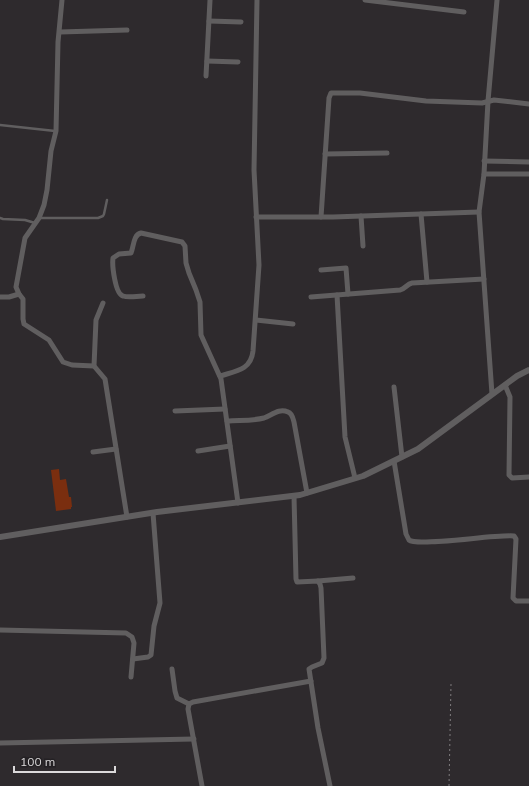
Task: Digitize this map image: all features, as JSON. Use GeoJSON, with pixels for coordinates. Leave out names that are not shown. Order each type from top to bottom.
{"type":"FeatureCollection","features":[{"type":"Feature","properties":{"kind":"street"},"geometry":{"type":"LineString","coordinates":[[62,0],[56,100],[56,131],[51,151],[45,198],[39,218],[25,238],[21,268],[16,287],[23,299],[24,324],[49,340],[63,362],[72,365],[94,366]]}},
{"type":"Feature","properties":{"kind":"street"},"geometry":{"type":"LineString","coordinates":[[206,76],[210,0]]}},
{"type":"Feature","properties":{"kind":"street"},"geometry":{"type":"LineString","coordinates":[[220,376],[244,368],[250,364],[253,356],[259,265],[254,170],[257,0]]}},
{"type":"Feature","properties":{"kind":"street"},"geometry":{"type":"LineString","coordinates":[[365,0],[464,12]]}},
{"type":"Feature","properties":{"kind":"street"},"geometry":{"type":"LineString","coordinates":[[492,394],[479,212],[484,174],[488,101],[498,1]]}},
{"type":"Feature","properties":{"kind":"street"},"geometry":{"type":"LineString","coordinates":[[209,21],[241,22]]}},
{"type":"Feature","properties":{"kind":"street"},"geometry":{"type":"LineString","coordinates":[[60,32],[127,30]]}},
{"type":"Feature","properties":{"kind":"street"},"geometry":{"type":"LineString","coordinates":[[207,61],[238,62]]}},
{"type":"Feature","properties":{"kind":"street"},"geometry":{"type":"LineString","coordinates":[[321,217],[329,98],[331,93],[360,93],[426,101],[482,104],[488,101],[497,100],[529,104]]}},
{"type":"Feature","properties":{"kind":"street"},"geometry":{"type":"LineString","coordinates":[[325,154],[387,153]]}},
{"type":"Feature","properties":{"kind":"street"},"geometry":{"type":"LineString","coordinates":[[484,161],[529,162]]}},
{"type":"Feature","properties":{"kind":"street"},"geometry":{"type":"LineString","coordinates":[[484,174],[529,174]]}},
{"type":"Feature","properties":{"kind":"street"},"geometry":{"type":"LineString","coordinates":[[256,217],[321,217],[479,212]]}},
{"type":"Feature","properties":{"kind":"street"},"geometry":{"type":"LineString","coordinates":[[421,214],[427,282]]}},
{"type":"Feature","properties":{"kind":"street"},"geometry":{"type":"LineString","coordinates":[[361,216],[363,246]]}},
{"type":"Feature","properties":{"kind":"street"},"geometry":{"type":"LineString","coordinates":[[142,296],[125,296],[120,293],[116,286],[113,258],[119,254],[131,253],[136,236],[141,233],[182,242],[185,246],[186,263],[200,302],[201,335],[220,376],[238,503]]}},
{"type":"Feature","properties":{"kind":"street"},"geometry":{"type":"LineString","coordinates":[[321,270],[346,268],[348,294]]}},
{"type":"Feature","properties":{"kind":"street"},"geometry":{"type":"LineString","coordinates":[[311,297],[400,290],[404,289],[410,284],[427,282],[484,279]]}},
{"type":"Feature","properties":{"kind":"street"},"geometry":{"type":"LineString","coordinates":[[0,297],[9,297],[19,294]]}},
{"type":"Feature","properties":{"kind":"street"},"geometry":{"type":"LineString","coordinates":[[337,295],[345,436],[355,478]]}},
{"type":"Feature","properties":{"kind":"street"},"geometry":{"type":"LineString","coordinates":[[103,303],[96,320],[94,366],[105,379],[127,517]]}},
{"type":"Feature","properties":{"kind":"street"},"geometry":{"type":"LineString","coordinates":[[256,320],[293,324]]}},
{"type":"Feature","properties":{"kind":"street"},"geometry":{"type":"LineString","coordinates":[[0,537],[152,513],[294,496],[363,476],[418,450],[492,394],[517,376],[529,370]]}},
{"type":"Feature","properties":{"kind":"street"},"geometry":{"type":"LineString","coordinates":[[505,385],[510,397],[509,474],[512,478],[529,477]]}},
{"type":"Feature","properties":{"kind":"street"},"geometry":{"type":"LineString","coordinates":[[394,387],[402,457]]}},
{"type":"Feature","properties":{"kind":"street"},"geometry":{"type":"LineString","coordinates":[[175,411],[225,409]]}},
{"type":"Feature","properties":{"kind":"street"},"geometry":{"type":"LineString","coordinates":[[227,421],[265,417],[275,412],[282,411],[291,414],[294,422],[307,493]]}},
{"type":"Feature","properties":{"kind":"street"},"geometry":{"type":"LineString","coordinates":[[198,451],[230,446]]}},
{"type":"Feature","properties":{"kind":"street"},"geometry":{"type":"LineString","coordinates":[[93,452],[116,449]]}},
{"type":"Feature","properties":{"kind":"street"},"geometry":{"type":"LineString","coordinates":[[394,461],[406,534],[409,540],[411,542],[447,541],[467,538],[514,536],[516,539],[514,598],[516,600],[529,601]]}},
{"type":"Feature","properties":{"kind":"street"},"geometry":{"type":"LineString","coordinates":[[294,496],[297,582],[300,583],[353,578]]}},
{"type":"Feature","properties":{"kind":"street"},"geometry":{"type":"LineString","coordinates":[[133,660],[151,655],[154,626],[160,603],[152,513]]}},
{"type":"Feature","properties":{"kind":"street"},"geometry":{"type":"LineString","coordinates":[[318,581],[321,588],[324,658],[322,663],[312,666],[309,669],[318,728],[330,786]]}},
{"type":"Feature","properties":{"kind":"street"},"geometry":{"type":"LineString","coordinates":[[0,630],[126,633],[132,637],[133,640],[131,677]]}},
{"type":"Feature","properties":{"kind":"street"},"geometry":{"type":"LineString","coordinates":[[172,668],[177,698],[189,704],[193,702],[311,681]]}},
{"type":"Feature","properties":{"kind":"street"},"geometry":{"type":"LineString","coordinates":[[189,704],[188,709],[202,786]]}},
{"type":"Feature","properties":{"kind":"street"},"geometry":{"type":"LineString","coordinates":[[0,743],[194,739]]}},
{"type":"Feature","properties":{"kind":"lane"},"geometry":{"type":"LineString","coordinates":[[0,125],[56,131]]}},
{"type":"Feature","properties":{"kind":"lane"},"geometry":{"type":"LineString","coordinates":[[39,218],[98,218],[104,214],[107,200]]}},
{"type":"Feature","properties":{"kind":"lane"},"geometry":{"type":"LineString","coordinates":[[0,218],[3,220],[29,220],[36,223]]}},
{"type":"Feature","properties":{"kind":"path"},"geometry":{"type":"LineString","coordinates":[[449,786],[451,684]]}},
{"type":"Feature","properties":{"kind":"building"},"geometry":{"type":"Polygon","coordinates":[[[59,469],[60,480],[66,479],[72,507],[71,509],[56,511],[51,470],[59,469]]]}}]}
